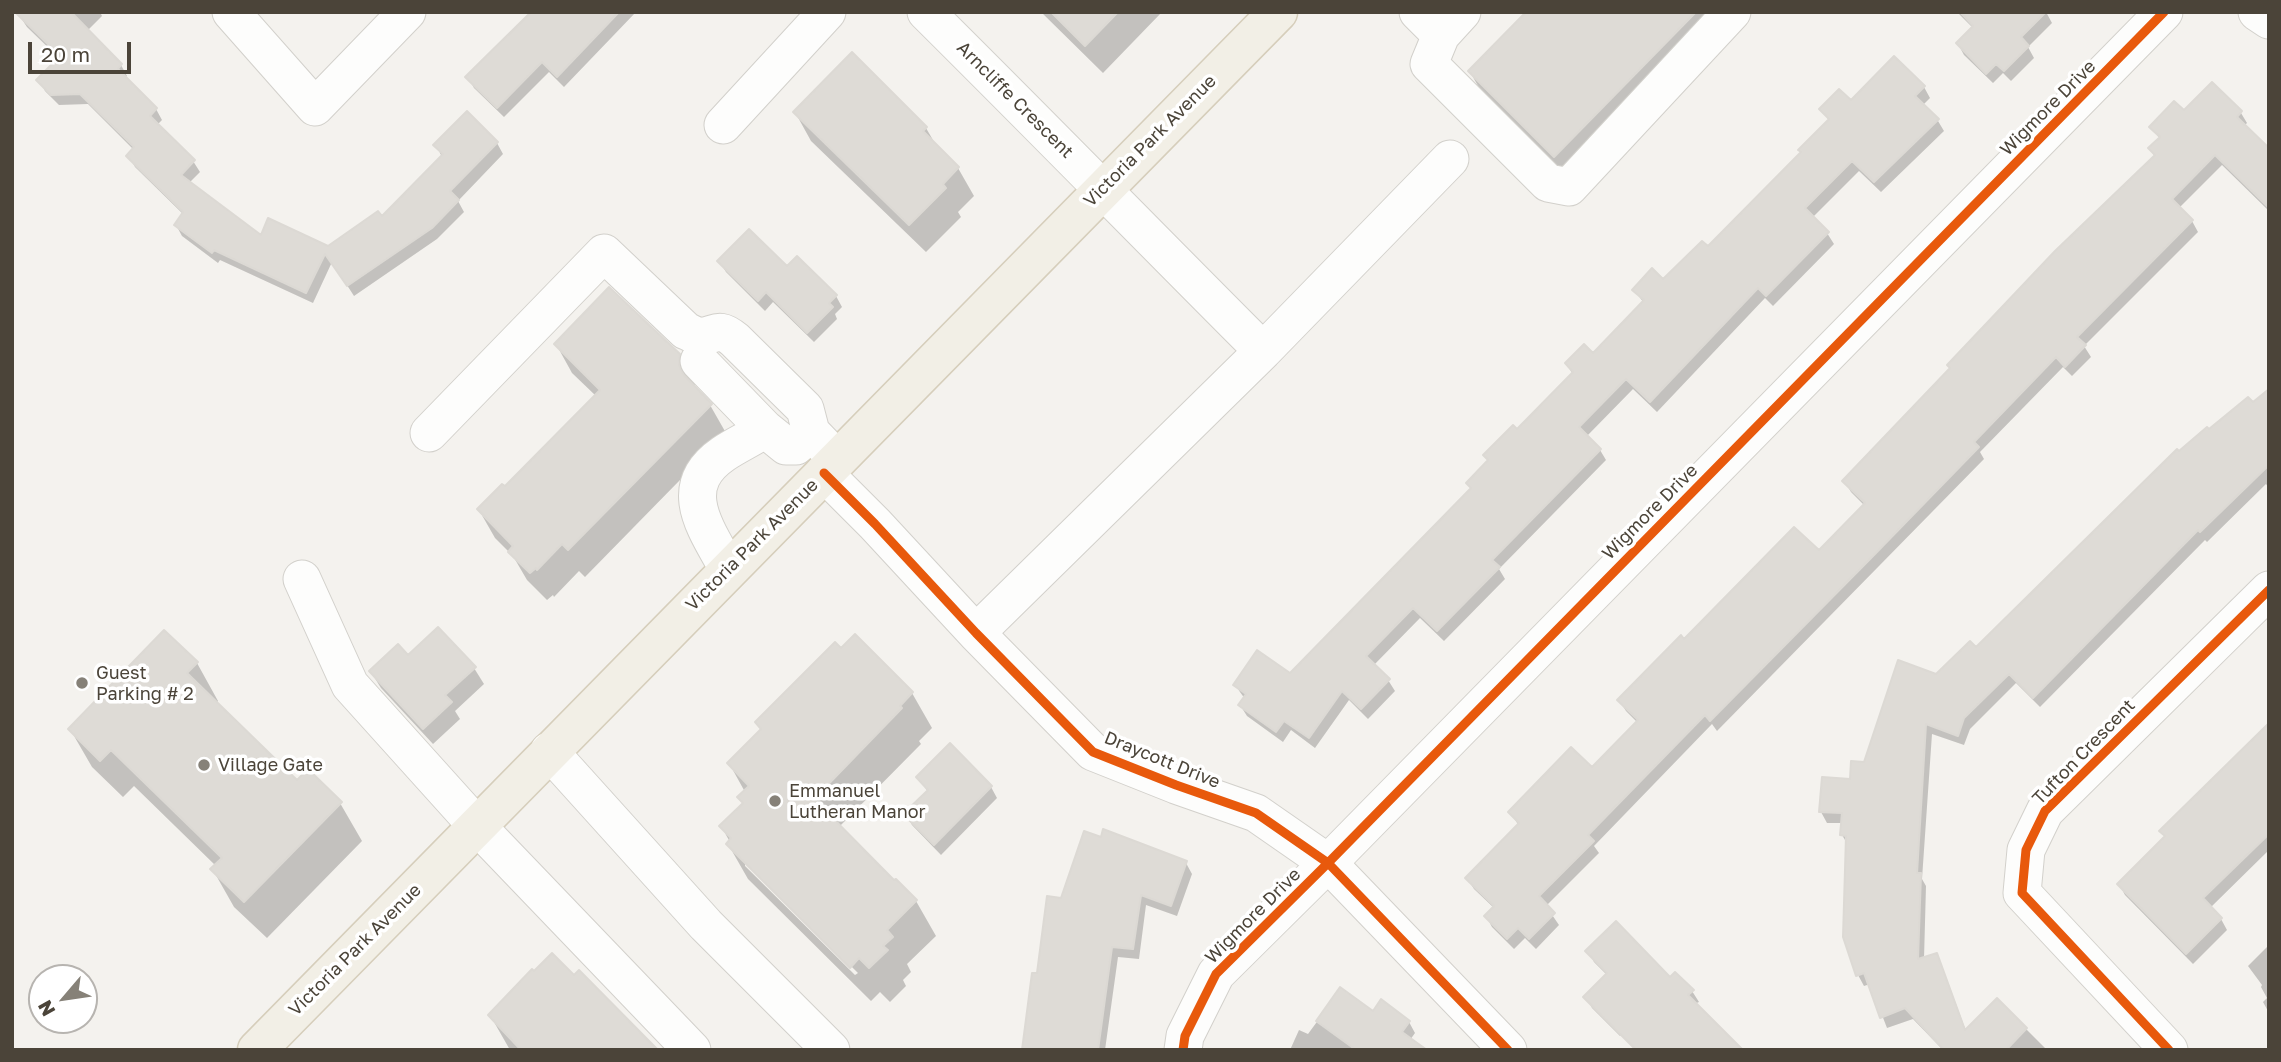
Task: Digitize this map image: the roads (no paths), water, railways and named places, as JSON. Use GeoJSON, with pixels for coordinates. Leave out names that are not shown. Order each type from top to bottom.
{"type":"FeatureCollection","features":[{"type":"Feature","properties":{"kind":"main road","name":"Victoria Park Avenue"},"geometry":{"type":"LineString","coordinates":[[257,1050],[1278,12]]}},
{"type":"Feature","properties":{"kind":"street"},"geometry":{"type":"LineString","coordinates":[[231,12],[315,107],[407,12]]}},
{"type":"Feature","properties":{"kind":"street"},"geometry":{"type":"LineString","coordinates":[[723,125],[827,12]]}},
{"type":"Feature","properties":{"kind":"street","name":"Arncliffe Crescent"},"geometry":{"type":"LineString","coordinates":[[926,12],[1263,351]]}},
{"type":"Feature","properties":{"kind":"street"},"geometry":{"type":"LineString","coordinates":[[1440,20],[1429,64],[1548,183],[1569,187],[1732,12]]}},
{"type":"Feature","properties":{"kind":"street","name":"Wigmore Drive"},"geometry":{"type":"LineString","coordinates":[[1183,1050],[1185,1036],[1216,974],[2164,12]]}},
{"type":"Feature","properties":{"kind":"street"},"geometry":{"type":"LineString","coordinates":[[2257,12],[2269,20]]}},
{"type":"Feature","properties":{"kind":"street"},"geometry":{"type":"LineString","coordinates":[[976,634],[1263,351],[1450,159]]}},
{"type":"Feature","properties":{"kind":"street","name":"Draycott Drive"},"geometry":{"type":"LineString","coordinates":[[429,433],[604,253],[686,331],[697,336],[719,331],[727,333],[805,409],[811,432],[830,466],[875,524],[976,634],[1093,751],[1176,785],[1256,813],[1328,863],[1508,1050]]}},
{"type":"Feature","properties":{"kind":"street"},"geometry":{"type":"LineString","coordinates":[[699,361],[765,429],[791,447],[811,432]]}},
{"type":"Feature","properties":{"kind":"street"},"geometry":{"type":"LineString","coordinates":[[728,569],[702,519],[696,501],[698,483],[706,469],[722,455],[765,429]]}},
{"type":"Feature","properties":{"kind":"street"},"geometry":{"type":"LineString","coordinates":[[302,579],[350,685],[477,826],[692,1050]]}},
{"type":"Feature","properties":{"kind":"street","name":"Tufton Crescent"},"geometry":{"type":"LineString","coordinates":[[2169,1050],[2022,893],[2026,850],[2045,811],[2269,590]]}},
{"type":"Feature","properties":{"kind":"street"},"geometry":{"type":"LineString","coordinates":[[549,751],[706,925],[831,1050]]}},
{"type":"Feature","properties":{"kind":"place","name":"Guest Parking # 2"},"geometry":{"type":"Point","coordinates":[82,683]}},
{"type":"Feature","properties":{"kind":"place","name":"Village Gate"},"geometry":{"type":"Point","coordinates":[204,765]}},
{"type":"Feature","properties":{"kind":"place","name":"Emmanuel Lutheran Manor"},"geometry":{"type":"Point","coordinates":[775,801]}}]}
